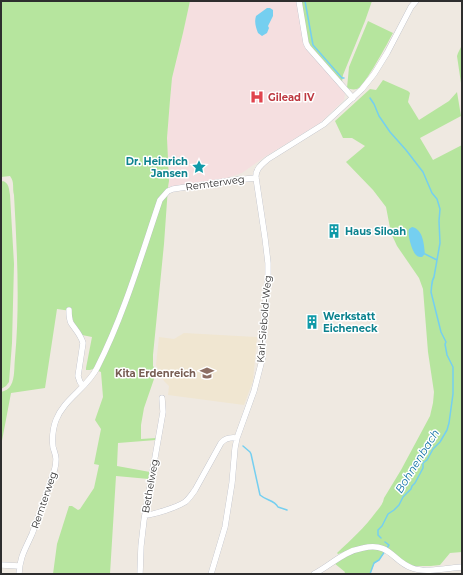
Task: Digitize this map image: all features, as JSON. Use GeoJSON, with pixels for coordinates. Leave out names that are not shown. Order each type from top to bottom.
{"type":"FeatureCollection","features":[{"type":"Feature","properties":{"kind":"street"},"geometry":{"type":"LineString","coordinates":[[299,1],[308,47],[353,98]]}},
{"type":"Feature","properties":{"kind":"street","name":"Remterweg"},"geometry":{"type":"LineString","coordinates":[[19,574],[22,553],[32,535],[54,470],[56,458],[52,439],[58,414],[93,375],[96,369],[117,322],[160,200],[168,191],[173,189],[256,178],[257,170],[263,163],[319,128],[353,98],[365,85],[387,53],[411,6],[416,1]]}},
{"type":"Feature","properties":{"kind":"street","name":"Karl-Siebold-Weg"},"geometry":{"type":"LineString","coordinates":[[211,574],[225,527],[237,438],[254,391],[263,356],[263,330],[268,270],[256,178]]}},
{"type":"Feature","properties":{"kind":"street"},"geometry":{"type":"LineString","coordinates":[[69,310],[71,323],[83,342],[78,376],[83,386]]}},
{"type":"Feature","properties":{"kind":"street","name":"Bethelweg"},"geometry":{"type":"LineString","coordinates":[[140,574],[141,546],[145,515],[163,412],[162,398]]}},
{"type":"Feature","properties":{"kind":"street"},"geometry":{"type":"LineString","coordinates":[[145,515],[184,502],[190,497],[221,444],[228,438],[237,438]]}},
{"type":"Feature","properties":{"kind":"street"},"geometry":{"type":"LineString","coordinates":[[314,574],[343,555],[362,548],[370,547],[384,549],[402,563],[413,569],[430,572],[462,567]]}},
{"type":"Feature","properties":{"kind":"street"},"geometry":{"type":"LineString","coordinates":[[1,565],[19,566]]}},
{"type":"Feature","properties":{"kind":"shaded area","name":"Gilead IV"},"geometry":{"type":"Polygon","coordinates":[[[190,1],[298,1],[345,93],[344,100],[320,123],[263,158],[242,173],[227,178],[168,187],[167,138],[172,78],[190,1]]]}},
{"type":"Feature","properties":{"kind":"shaded area","name":"Kita Erdenreich"},"geometry":{"type":"Polygon","coordinates":[[[184,333],[257,337],[253,381],[244,405],[168,395],[169,386],[164,381],[156,365],[159,337],[174,339],[184,333]]]}},
{"type":"Feature","properties":{"kind":"green space"},"geometry":{"type":"Polygon","coordinates":[[[1,1],[190,1],[172,78],[167,138],[169,181],[153,355],[153,366],[155,369],[154,379],[144,408],[141,425],[141,439],[156,438],[156,440],[118,443],[117,466],[150,472],[149,479],[116,476],[110,574],[53,574],[57,544],[69,506],[72,506],[78,510],[80,509],[94,488],[99,465],[94,464],[101,429],[95,420],[103,397],[101,372],[93,369],[86,370],[92,337],[82,335],[72,318],[71,311],[57,309],[45,388],[11,393],[1,446],[1,392],[7,390],[14,376],[17,338],[18,276],[13,183],[10,176],[1,177],[1,1]]]}},
{"type":"Feature","properties":{"kind":"green space"},"geometry":{"type":"Polygon","coordinates":[[[301,1],[372,1],[343,75],[342,82],[312,50],[308,42],[301,1]]]}},
{"type":"Feature","properties":{"kind":"green space"},"geometry":{"type":"Polygon","coordinates":[[[368,21],[393,33],[361,86],[357,89],[349,89],[347,88],[349,67],[368,21]]]}},
{"type":"Feature","properties":{"kind":"green space"},"geometry":{"type":"Polygon","coordinates":[[[462,45],[462,90],[457,56],[462,45]]]}},
{"type":"Feature","properties":{"kind":"green space"},"geometry":{"type":"Polygon","coordinates":[[[383,80],[410,93],[408,102],[419,120],[449,101],[457,92],[461,116],[420,138],[433,160],[462,145],[462,552],[450,553],[440,565],[431,566],[413,566],[407,564],[387,548],[356,548],[338,554],[337,553],[363,528],[383,502],[430,416],[433,403],[434,392],[428,352],[423,289],[419,278],[397,246],[391,233],[386,207],[373,190],[346,162],[365,146],[352,138],[343,138],[335,121],[370,89],[376,90],[383,80]]]}},
{"type":"Feature","properties":{"kind":"green space"},"geometry":{"type":"Polygon","coordinates":[[[3,181],[8,185],[10,195],[14,264],[12,343],[9,382],[1,389],[1,182],[3,181]]]}},
{"type":"Feature","properties":{"kind":"green space"},"geometry":{"type":"Polygon","coordinates":[[[365,549],[380,549],[385,551],[379,560],[374,564],[370,574],[344,574],[345,572],[334,563],[340,558],[365,549]]]}},
{"type":"Feature","properties":{"kind":"water"},"geometry":{"type":"Polygon","coordinates":[[[267,8],[273,10],[273,16],[268,26],[269,28],[267,33],[262,36],[257,31],[255,18],[267,8]]]}},
{"type":"Feature","properties":{"kind":"water"},"geometry":{"type":"Polygon","coordinates":[[[412,227],[416,228],[421,234],[425,254],[422,257],[418,257],[414,253],[409,238],[409,229],[412,227]]]}},
{"type":"Feature","properties":{"kind":"waterway","name":"Bohnenbach"},"geometry":{"type":"LineString","coordinates":[[305,1],[313,45],[342,78],[344,78]]}},
{"type":"Feature","properties":{"kind":"waterway","name":"Bohnenbach"},"geometry":{"type":"LineString","coordinates":[[370,98],[379,116],[390,132],[423,172],[432,193],[437,199],[440,209],[440,243],[431,292],[441,332],[446,342],[447,355],[453,367],[453,394],[447,430],[427,460],[423,463],[423,468],[411,489],[403,497],[399,505],[388,514],[382,526],[378,530],[378,535],[381,538]]}},
{"type":"Feature","properties":{"kind":"waterway"},"geometry":{"type":"LineString","coordinates":[[425,254],[437,260]]}},
{"type":"Feature","properties":{"kind":"waterway","name":"Bohnenbach"},"geometry":{"type":"LineString","coordinates":[[243,446],[251,454],[260,495],[278,507],[287,510]]}},
{"type":"Feature","properties":{"kind":"waterway","name":"Bohnenbach"},"geometry":{"type":"LineString","coordinates":[[385,542],[389,545],[387,548]]}},
{"type":"Feature","properties":{"kind":"waterway","name":"Bohnenbach"},"geometry":{"type":"LineString","coordinates":[[370,574],[374,563],[379,560],[385,551]]}},
{"type":"Feature","properties":{"kind":"place","name":"Gilead IV"},"geometry":{"type":"Point","coordinates":[257,97]}},
{"type":"Feature","properties":{"kind":"place","name":"Dr. Heinrich Jansen"},"geometry":{"type":"Point","coordinates":[199,167]}},
{"type":"Feature","properties":{"kind":"place","name":"Haus Siloah"},"geometry":{"type":"Point","coordinates":[334,231]}},
{"type":"Feature","properties":{"kind":"place","name":"Werkstatt Eicheneck"},"geometry":{"type":"Point","coordinates":[312,322]}},
{"type":"Feature","properties":{"kind":"place","name":"Kita Erdenreich"},"geometry":{"type":"Point","coordinates":[207,373]}}]}
